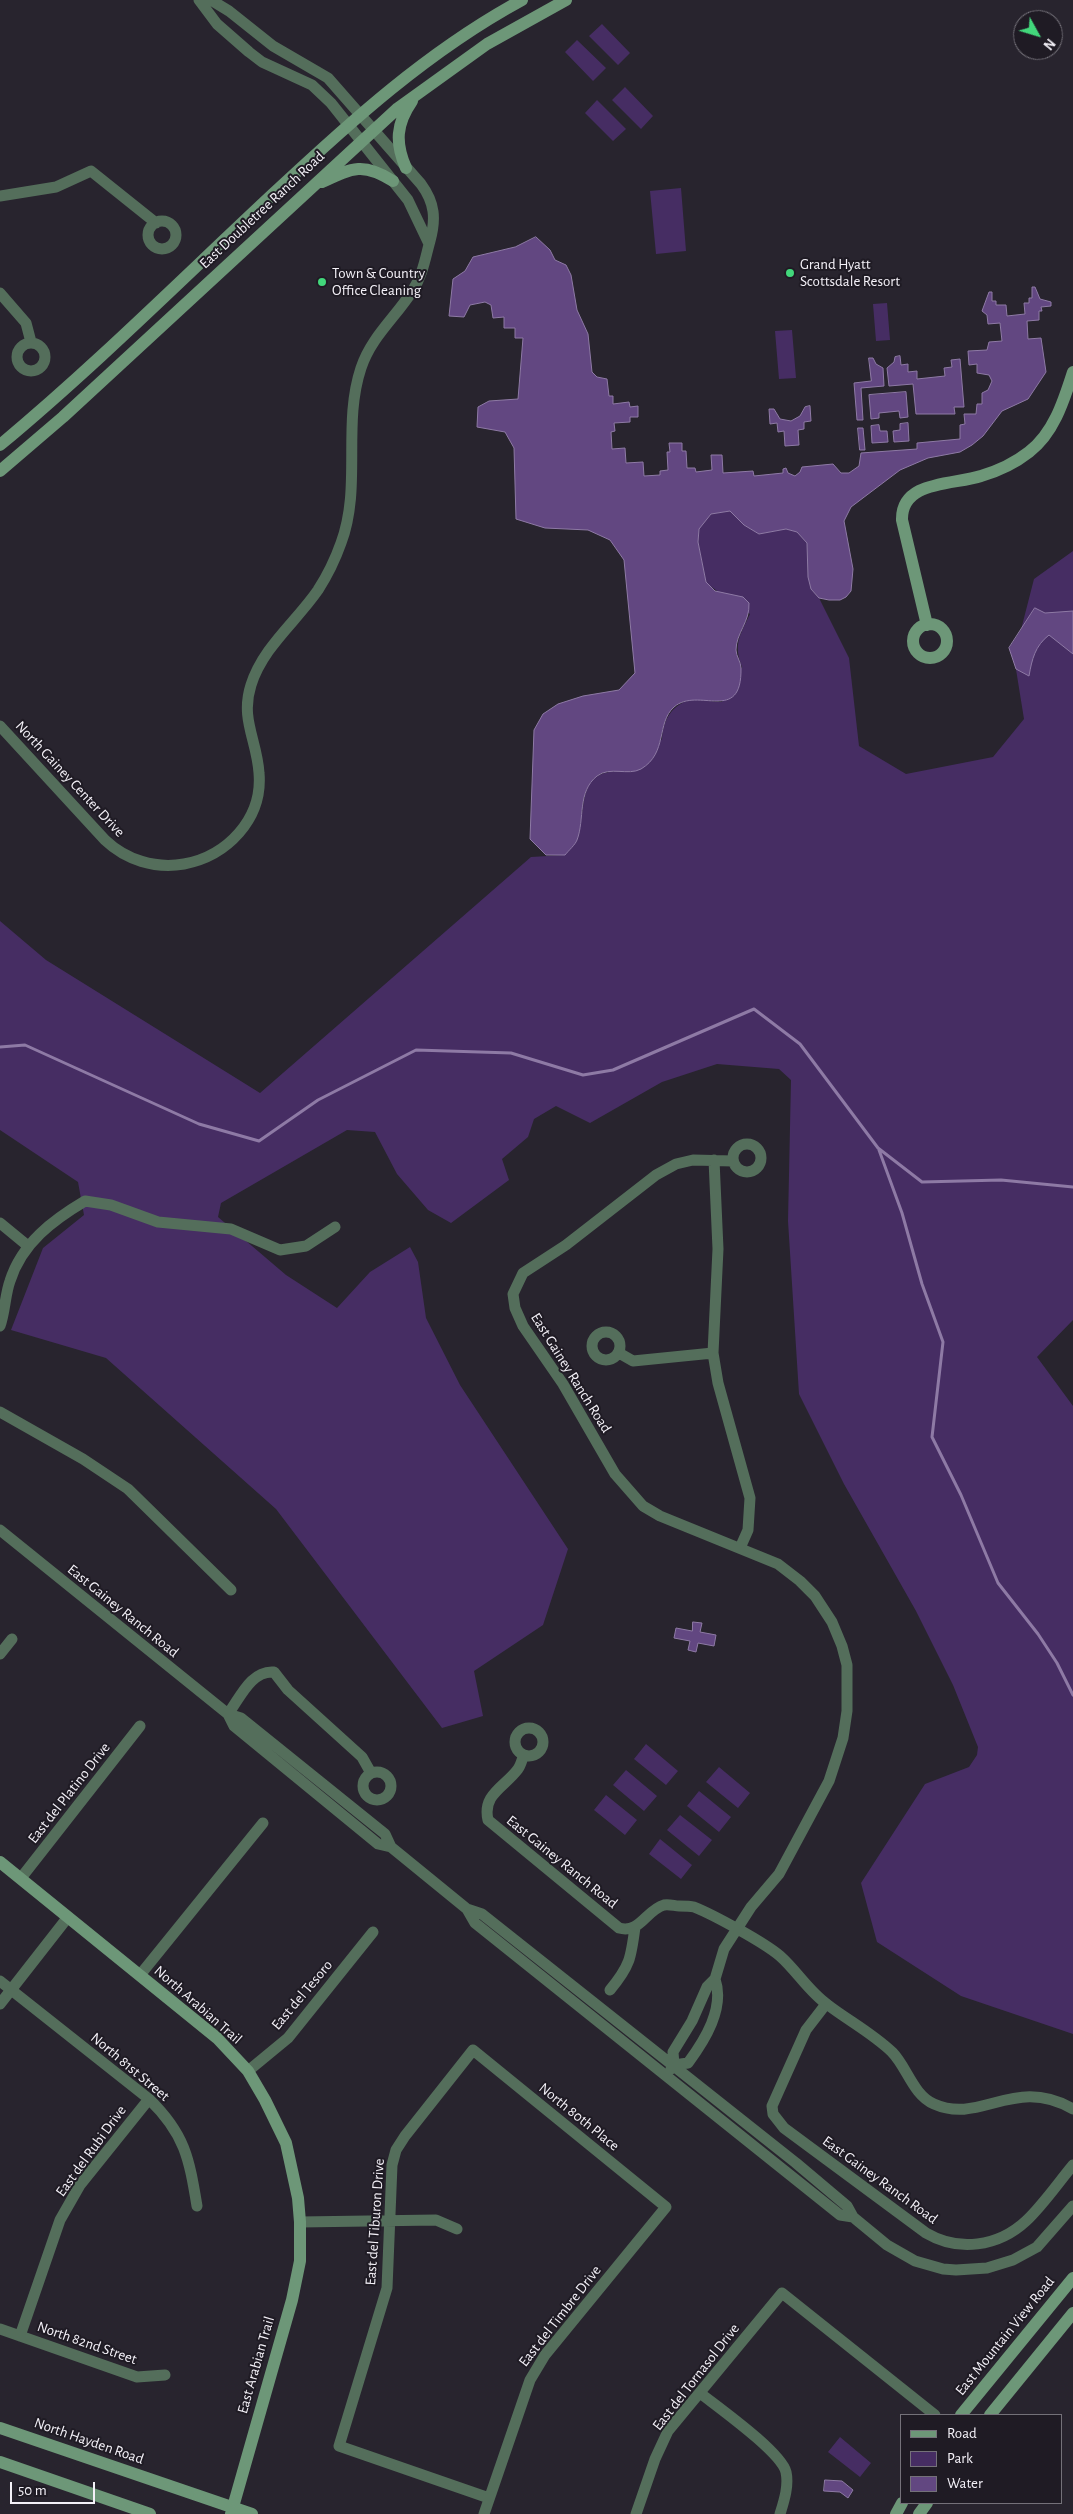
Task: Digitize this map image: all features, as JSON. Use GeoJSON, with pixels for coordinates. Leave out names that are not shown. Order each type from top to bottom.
{"type":"FeatureCollection","features":[{"type":"Feature","properties":{"kind":"main road","name":"East Doubletree Ranch Road"},"geometry":{"type":"LineString","coordinates":[[0,445],[63,389],[360,113],[444,49],[522,0]]}},
{"type":"Feature","properties":{"kind":"main road","name":"East Doubletree Ranch Road"},"geometry":{"type":"LineString","coordinates":[[0,471],[63,417],[373,130],[418,93],[487,44],[566,0]]}},
{"type":"Feature","properties":{"kind":"main road"},"geometry":{"type":"LineString","coordinates":[[406,168],[397,134],[404,114],[418,93]]}},
{"type":"Feature","properties":{"kind":"main road"},"geometry":{"type":"LineString","coordinates":[[308,189],[359,167],[376,172],[393,181]]}},
{"type":"Feature","properties":{"kind":"main road"},"geometry":{"type":"LineString","coordinates":[[927,625],[902,520],[903,506],[919,490],[980,477],[1000,469],[1031,451],[1049,429],[1059,412],[1073,372]]}},
{"type":"Feature","properties":{"kind":"main road","name":"North Arabian Trail"},"geometry":{"type":"LineString","coordinates":[[0,1862],[203,2026],[248,2071],[286,2143],[298,2198],[300,2222]]}},
{"type":"Feature","properties":{"kind":"main road","name":"East Arabian Trail"},"geometry":{"type":"LineString","coordinates":[[232,2511],[292,2300],[300,2261],[300,2222]]}},
{"type":"Feature","properties":{"kind":"main road","name":"East Mountain View Road"},"geometry":{"type":"LineString","coordinates":[[962,2414],[1071,2286]]}},
{"type":"Feature","properties":{"kind":"main road"},"geometry":{"type":"LineString","coordinates":[[991,2414],[1073,2313]]}},
{"type":"Feature","properties":{"kind":"main road","name":"North Hayden Road"},"geometry":{"type":"LineString","coordinates":[[0,2428],[232,2511],[252,2514]]}},
{"type":"Feature","properties":{"kind":"main road"},"geometry":{"type":"LineString","coordinates":[[0,2462],[150,2514]]}},
{"type":"Feature","properties":{"kind":"street"},"geometry":{"type":"LineString","coordinates":[[199,0],[217,24],[262,62],[312,85],[322,94],[408,200],[429,244]]}},
{"type":"Feature","properties":{"kind":"street"},"geometry":{"type":"LineString","coordinates":[[211,0],[229,11],[273,46],[328,78],[360,113],[421,184],[432,203],[434,229],[429,244]]}},
{"type":"Feature","properties":{"kind":"street"},"geometry":{"type":"LineString","coordinates":[[262,62],[273,46]]}},
{"type":"Feature","properties":{"kind":"street"},"geometry":{"type":"LineString","coordinates":[[297,78],[304,63]]}},
{"type":"Feature","properties":{"kind":"street"},"geometry":{"type":"LineString","coordinates":[[0,196],[56,187],[91,171],[156,223]]}},
{"type":"Feature","properties":{"kind":"street","name":"North Gainey Center Drive"},"geometry":{"type":"LineString","coordinates":[[0,726],[116,850],[135,860],[155,865],[182,864],[201,860],[230,844],[240,834],[251,814],[259,792],[260,773],[246,712],[251,683],[268,651],[318,590],[330,569],[341,541],[349,512],[352,481],[353,411],[360,370],[376,338],[420,277],[429,244]]}},
{"type":"Feature","properties":{"kind":"street"},"geometry":{"type":"LineString","coordinates":[[0,293],[26,322],[31,342]]}},
{"type":"Feature","properties":{"kind":"street","name":"East Gainey Ranch Road"},"geometry":{"type":"LineString","coordinates":[[670,2070],[672,2052],[692,2021],[707,1986],[715,1979],[724,1949],[735,1930],[779,1874],[829,1781],[840,1752],[847,1712],[847,1665],[842,1646],[827,1612],[816,1596],[785,1569],[740,1548],[660,1516],[643,1506],[628,1492],[615,1474],[563,1384],[524,1326],[515,1308],[514,1294],[523,1273],[566,1245],[656,1175],[676,1164],[693,1160],[733,1162]]}},
{"type":"Feature","properties":{"kind":"street"},"geometry":{"type":"LineString","coordinates":[[714,1160],[718,1249],[714,1353],[718,1383],[750,1498],[748,1530],[740,1548]]}},
{"type":"Feature","properties":{"kind":"street"},"geometry":{"type":"LineString","coordinates":[[0,1326],[10,1281],[28,1246],[57,1218],[85,1201],[111,1205],[158,1222],[231,1229],[280,1250],[306,1246],[335,1227]]}},
{"type":"Feature","properties":{"kind":"street"},"geometry":{"type":"LineString","coordinates":[[0,1223],[28,1246]]}},
{"type":"Feature","properties":{"kind":"street"},"geometry":{"type":"LineString","coordinates":[[619,1353],[633,1361],[714,1353]]}},
{"type":"Feature","properties":{"kind":"street"},"geometry":{"type":"LineString","coordinates":[[0,1412],[83,1459],[128,1489],[231,1590]]}},
{"type":"Feature","properties":{"kind":"street","name":"East Gainey Ranch Road"},"geometry":{"type":"LineString","coordinates":[[0,1530],[228,1714],[241,1718],[300,1772],[385,1834],[391,1847],[467,1909],[475,1923],[670,2070],[840,2214],[852,2217],[900,2253],[915,2261],[956,2270],[999,2266],[1025,2254],[1042,2242],[1073,2206]]}},
{"type":"Feature","properties":{"kind":"street"},"geometry":{"type":"LineString","coordinates":[[0,1654],[12,1639]]}},
{"type":"Feature","properties":{"kind":"street"},"geometry":{"type":"LineString","coordinates":[[228,1714],[254,1677],[261,1672],[274,1672],[288,1690],[362,1757],[372,1773]]}},
{"type":"Feature","properties":{"kind":"street","name":"East del Platino Drive"},"geometry":{"type":"LineString","coordinates":[[21,1878],[140,1726]]}},
{"type":"Feature","properties":{"kind":"street","name":"East Gainey Ranch Road"},"geometry":{"type":"LineString","coordinates":[[524,1754],[518,1769],[488,1800],[486,1810],[488,1820],[619,1928],[626,1930],[635,1928]]}},
{"type":"Feature","properties":{"kind":"street"},"geometry":{"type":"LineString","coordinates":[[140,1975],[263,1823]]}},
{"type":"Feature","properties":{"kind":"street"},"geometry":{"type":"LineString","coordinates":[[610,1990],[622,1975],[632,1956],[635,1928],[664,1905],[693,1906],[779,1955],[826,2004],[879,2040],[897,2057],[921,2095],[932,2104],[948,2109],[964,2109],[1017,2096],[1031,2095],[1045,2097],[1073,2109]]}},
{"type":"Feature","properties":{"kind":"street"},"geometry":{"type":"LineString","coordinates":[[0,2004],[68,1918]]}},
{"type":"Feature","properties":{"kind":"street","name":"East del Tesoro"},"geometry":{"type":"LineString","coordinates":[[248,2071],[288,2038],[373,1932]]}},
{"type":"Feature","properties":{"kind":"street","name":"East Gainey Ranch Road"},"geometry":{"type":"LineString","coordinates":[[670,2070],[688,2063],[699,2048],[709,2028],[719,1992],[715,1979]]}},
{"type":"Feature","properties":{"kind":"street","name":"North 81st Street"},"geometry":{"type":"LineString","coordinates":[[0,1981],[149,2099],[172,2126],[188,2155],[197,2206]]}},
{"type":"Feature","properties":{"kind":"street","name":"East Gainey Ranch Road"},"geometry":{"type":"LineString","coordinates":[[826,2004],[806,2030],[772,2106],[773,2114],[784,2128],[926,2233],[949,2244],[968,2245],[988,2243],[1008,2234],[1026,2221],[1073,2165]]}},
{"type":"Feature","properties":{"kind":"street","name":"North 80th Place"},"geometry":{"type":"LineString","coordinates":[[474,2050],[666,2207]]}},
{"type":"Feature","properties":{"kind":"street","name":"East del Tiburon Drive"},"geometry":{"type":"LineString","coordinates":[[474,2050],[405,2136],[396,2150],[392,2165],[386,2288],[339,2446],[489,2498]]}},
{"type":"Feature","properties":{"kind":"street","name":"East del Rubi Drive"},"geometry":{"type":"LineString","coordinates":[[20,2336],[60,2220],[80,2185],[149,2099]]}},
{"type":"Feature","properties":{"kind":"street","name":"East del Timbre Drive"},"geometry":{"type":"LineString","coordinates":[[484,2514],[530,2380],[540,2363],[666,2207]]}},
{"type":"Feature","properties":{"kind":"street"},"geometry":{"type":"LineString","coordinates":[[300,2222],[436,2220],[457,2229]]}},
{"type":"Feature","properties":{"kind":"street","name":"East del Tornasol Drive"},"geometry":{"type":"LineString","coordinates":[[636,2514],[655,2459],[668,2431],[782,2294],[934,2414]]}},
{"type":"Feature","properties":{"kind":"street","name":"North 82nd Street"},"geometry":{"type":"LineString","coordinates":[[0,2329],[137,2377],[165,2375]]}},
{"type":"Feature","properties":{"kind":"street"},"geometry":{"type":"LineString","coordinates":[[700,2393],[778,2456],[786,2472],[786,2496],[780,2514]]}},
{"type":"Feature","properties":{"kind":"green space"},"geometry":{"type":"Polygon","coordinates":[[[602,24],[630,53],[618,65],[589,36],[602,24]]]}},
{"type":"Feature","properties":{"kind":"green space"},"geometry":{"type":"Polygon","coordinates":[[[577,40],[606,68],[593,81],[565,52],[577,40]]]}},
{"type":"Feature","properties":{"kind":"green space"},"geometry":{"type":"Polygon","coordinates":[[[625,87],[653,116],[641,129],[612,100],[625,87]]]}},
{"type":"Feature","properties":{"kind":"green space"},"geometry":{"type":"Polygon","coordinates":[[[597,100],[626,129],[613,141],[585,113],[597,100]]]}},
{"type":"Feature","properties":{"kind":"green space"},"geometry":{"type":"Polygon","coordinates":[[[681,188],[686,251],[656,254],[650,191],[681,188]]]}},
{"type":"Feature","properties":{"kind":"green space"},"geometry":{"type":"Polygon","coordinates":[[[887,303],[890,340],[876,341],[873,304],[887,303]]]}},
{"type":"Feature","properties":{"kind":"green space"},"geometry":{"type":"Polygon","coordinates":[[[792,330],[796,378],[779,379],[775,331],[792,330]]]}},
{"type":"Feature","properties":{"kind":"green space"},"geometry":{"type":"Polygon","coordinates":[[[730,511],[744,525],[759,534],[786,529],[797,532],[807,543],[808,577],[811,589],[819,598],[849,658],[859,746],[906,774],[993,757],[1024,719],[1014,657],[1034,579],[1073,551],[1073,1320],[1037,1357],[1073,1406],[1073,2034],[961,1996],[877,1942],[861,1883],[925,1784],[969,1767],[977,1755],[978,1747],[953,1685],[916,1611],[844,1484],[799,1394],[788,1221],[791,1080],[779,1069],[717,1064],[662,1082],[590,1123],[556,1106],[534,1119],[528,1137],[502,1159],[509,1180],[451,1223],[428,1210],[397,1174],[375,1132],[347,1130],[221,1203],[218,1217],[286,1275],[337,1308],[370,1272],[410,1247],[418,1262],[426,1318],[460,1385],[568,1549],[543,1625],[474,1671],[483,1716],[442,1728],[276,1509],[106,1358],[11,1330],[43,1248],[84,1215],[78,1182],[0,1130],[0,921],[46,960],[260,1093],[531,857],[565,855],[577,839],[584,800],[587,789],[592,781],[601,775],[613,772],[632,772],[662,739],[666,720],[673,710],[683,702],[690,700],[722,702],[742,667],[738,646],[750,614],[706,583],[698,542],[699,528],[711,514],[730,511]]]}},
{"type":"Feature","properties":{"kind":"green space"},"geometry":{"type":"Polygon","coordinates":[[[646,1744],[678,1771],[666,1785],[634,1759],[646,1744]]]}},
{"type":"Feature","properties":{"kind":"green space"},"geometry":{"type":"Polygon","coordinates":[[[719,1767],[750,1793],[738,1808],[706,1782],[719,1767]]]}},
{"type":"Feature","properties":{"kind":"green space"},"geometry":{"type":"Polygon","coordinates":[[[626,1770],[657,1796],[644,1811],[613,1785],[626,1770]]]}},
{"type":"Feature","properties":{"kind":"green space"},"geometry":{"type":"Polygon","coordinates":[[[699,1791],[731,1817],[719,1832],[687,1806],[699,1791]]]}},
{"type":"Feature","properties":{"kind":"green space"},"geometry":{"type":"Polygon","coordinates":[[[606,1795],[637,1820],[625,1835],[594,1810],[606,1795]]]}},
{"type":"Feature","properties":{"kind":"green space"},"geometry":{"type":"Polygon","coordinates":[[[680,1815],[712,1840],[699,1856],[667,1830],[680,1815]]]}},
{"type":"Feature","properties":{"kind":"green space"},"geometry":{"type":"Polygon","coordinates":[[[660,1839],[692,1865],[681,1879],[649,1854],[660,1839]]]}},
{"type":"Feature","properties":{"kind":"green space"},"geometry":{"type":"Polygon","coordinates":[[[840,2437],[871,2463],[860,2477],[828,2452],[840,2437]]]}},
{"type":"Feature","properties":{"kind":"water"},"geometry":{"type":"Polygon","coordinates":[[[536,237],[550,250],[555,260],[566,265],[571,275],[577,310],[588,334],[592,372],[597,377],[607,379],[609,396],[613,396],[613,404],[629,402],[630,407],[638,406],[638,417],[630,417],[630,422],[614,423],[615,431],[611,432],[612,449],[625,448],[626,463],[643,462],[644,476],[660,475],[660,471],[668,470],[667,452],[670,452],[669,443],[682,443],[682,451],[686,451],[687,468],[695,468],[696,472],[712,470],[711,455],[722,455],[723,473],[753,471],[754,476],[783,473],[783,469],[786,468],[788,473],[795,476],[802,467],[833,464],[841,473],[849,473],[859,466],[861,453],[917,449],[917,443],[960,439],[960,425],[965,424],[964,414],[976,414],[977,404],[982,404],[982,393],[988,390],[992,381],[989,375],[977,373],[977,364],[969,365],[968,351],[987,350],[989,342],[1002,341],[1000,323],[988,324],[987,315],[982,311],[989,292],[992,292],[992,301],[996,301],[996,305],[1006,305],[1007,316],[1025,314],[1024,303],[1029,303],[1029,298],[1032,298],[1032,287],[1035,287],[1040,299],[1051,302],[1051,306],[1041,307],[1042,311],[1039,311],[1039,320],[1027,321],[1028,339],[1041,338],[1046,372],[1028,399],[1002,411],[983,436],[972,445],[960,452],[928,458],[900,470],[851,507],[844,521],[853,569],[851,591],[846,597],[840,600],[819,598],[811,589],[808,577],[807,543],[797,532],[786,529],[759,534],[744,525],[730,511],[711,514],[699,529],[698,542],[706,582],[715,591],[743,597],[749,603],[749,610],[738,638],[736,652],[741,668],[739,685],[734,695],[727,700],[695,700],[684,702],[674,707],[665,721],[659,747],[655,755],[641,769],[630,772],[613,771],[597,776],[591,782],[584,798],[577,840],[565,855],[546,855],[530,839],[534,730],[543,714],[558,704],[583,696],[619,690],[635,673],[624,560],[610,540],[588,530],[545,528],[516,519],[514,448],[505,432],[477,427],[478,407],[489,401],[518,399],[523,338],[515,338],[515,328],[504,328],[504,317],[493,318],[491,305],[485,302],[470,305],[464,317],[449,316],[453,279],[465,271],[473,257],[515,247],[536,237]]]}},
{"type":"Feature","properties":{"kind":"water"},"geometry":{"type":"Polygon","coordinates":[[[900,356],[901,365],[908,364],[908,372],[917,371],[917,379],[945,376],[944,368],[952,367],[951,360],[960,359],[964,407],[954,407],[955,414],[916,414],[913,384],[889,386],[887,368],[894,362],[895,357],[900,356]]]}},
{"type":"Feature","properties":{"kind":"water"},"geometry":{"type":"Polygon","coordinates":[[[869,358],[873,358],[876,364],[883,368],[884,386],[861,388],[863,420],[857,420],[854,383],[871,381],[869,358]]]}},
{"type":"Feature","properties":{"kind":"water"},"geometry":{"type":"Polygon","coordinates":[[[906,392],[908,417],[900,418],[899,411],[879,413],[879,418],[871,419],[869,395],[906,392]]]}},
{"type":"Feature","properties":{"kind":"water"},"geometry":{"type":"Polygon","coordinates":[[[810,406],[811,421],[804,422],[804,429],[798,430],[799,445],[785,446],[784,431],[778,432],[777,423],[770,424],[769,409],[774,409],[780,419],[791,421],[800,416],[805,407],[810,406]]]}},
{"type":"Feature","properties":{"kind":"water"},"geometry":{"type":"Polygon","coordinates":[[[908,423],[909,441],[894,442],[893,431],[900,430],[900,424],[908,423]]]}},
{"type":"Feature","properties":{"kind":"water"},"geometry":{"type":"Polygon","coordinates":[[[879,425],[880,431],[887,431],[888,442],[872,443],[871,426],[879,425]]]}},
{"type":"Feature","properties":{"kind":"water"},"geometry":{"type":"Polygon","coordinates":[[[858,428],[863,428],[865,450],[860,450],[858,428]]]}},
{"type":"Feature","properties":{"kind":"water"},"geometry":{"type":"Polygon","coordinates":[[[1035,608],[1045,613],[1073,611],[1073,654],[1049,635],[1040,644],[1035,653],[1029,676],[1016,669],[1009,648],[1035,608]]]}},
{"type":"Feature","properties":{"kind":"water"},"geometry":{"type":"Polygon","coordinates":[[[693,1622],[702,1623],[700,1632],[716,1635],[714,1646],[698,1643],[696,1652],[688,1650],[690,1641],[674,1638],[676,1628],[692,1631],[693,1622]]]}},
{"type":"Feature","properties":{"kind":"water"},"geometry":{"type":"Polygon","coordinates":[[[825,2480],[842,2481],[853,2490],[848,2498],[840,2492],[824,2491],[825,2480]]]}},
{"type":"Feature","properties":{"kind":"waterway"},"geometry":{"type":"LineString","coordinates":[[0,1047],[25,1045],[199,1124],[259,1141],[318,1100],[416,1050],[511,1053],[583,1075],[613,1070],[754,1009],[800,1044],[878,1148],[922,1182],[1001,1180],[1073,1187]]}},
{"type":"Feature","properties":{"kind":"waterway"},"geometry":{"type":"LineString","coordinates":[[879,1150],[902,1213],[922,1284],[943,1342],[932,1437],[961,1495],[998,1583],[1038,1634],[1057,1663],[1073,1695]]}},
{"type":"Feature","properties":{"kind":"place","name":"Grand Hyatt Scottsdale Resort"},"geometry":{"type":"Point","coordinates":[790,273]}},
{"type":"Feature","properties":{"kind":"place","name":"Town & Country Office Cleaning"},"geometry":{"type":"Point","coordinates":[322,282]}}]}
